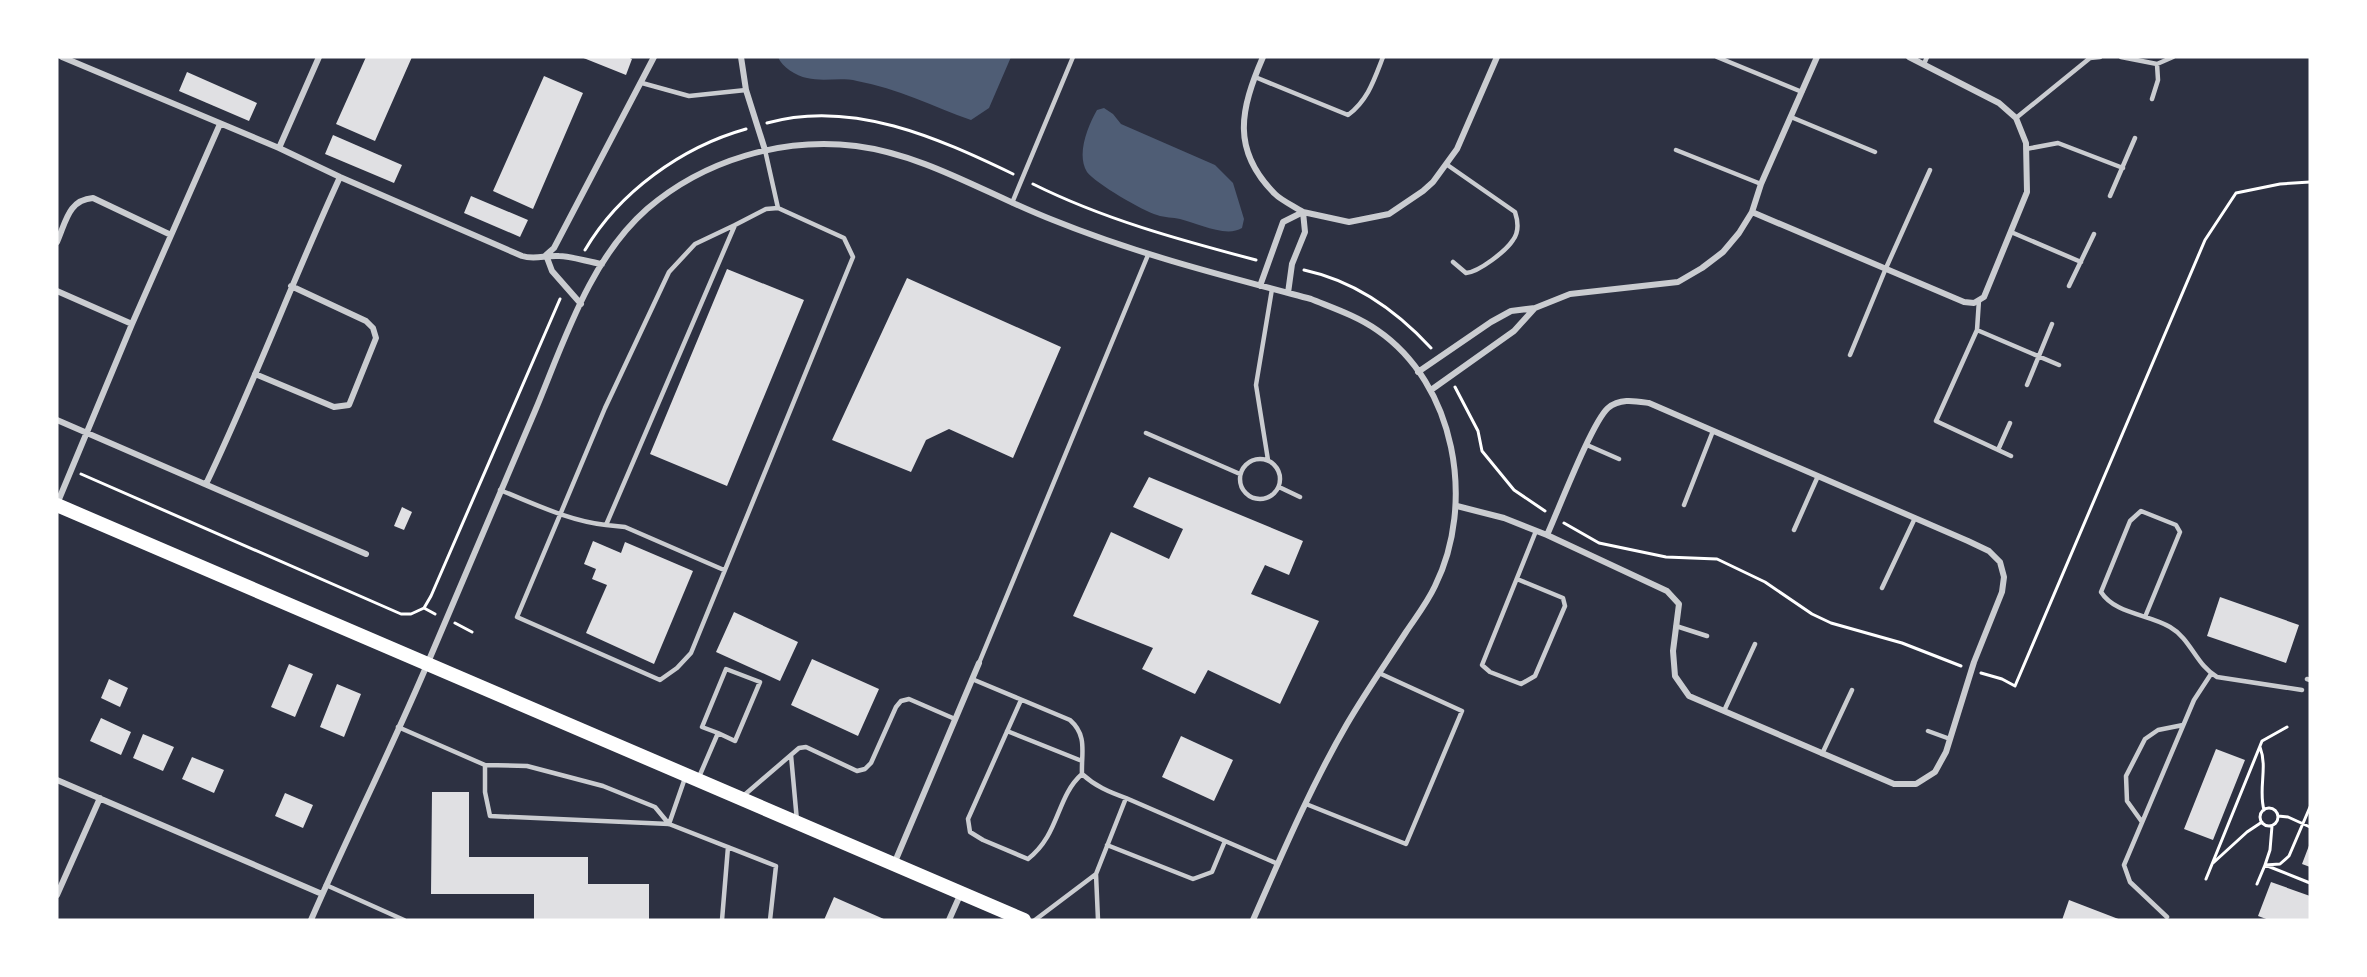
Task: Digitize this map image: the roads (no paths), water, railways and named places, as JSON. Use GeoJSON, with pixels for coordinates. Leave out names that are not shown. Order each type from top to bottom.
{"type":"FeatureCollection","features":[{"type":"Feature","properties":{"kind":"main road"},"geometry":{"type":"LineString","coordinates":[[57,505],[1024,920]]}},
{"type":"Feature","properties":{"kind":"street"},"geometry":{"type":"LineString","coordinates":[[62,57],[279,148],[522,256],[533,259],[546,255],[563,256],[602,264]]}},
{"type":"Feature","properties":{"kind":"street"},"geometry":{"type":"LineString","coordinates":[[279,148],[319,57]]}},
{"type":"Feature","properties":{"kind":"street"},"geometry":{"type":"LineString","coordinates":[[546,255],[554,248],[654,57]]}},
{"type":"Feature","properties":{"kind":"street"},"geometry":{"type":"LineString","coordinates":[[741,57],[746,90],[765,150]]}},
{"type":"Feature","properties":{"kind":"street"},"geometry":{"type":"LineString","coordinates":[[1263,57],[1255,76],[1243,123],[1244,146],[1254,167],[1276,195],[1303,212],[1349,222],[1389,214],[1433,182],[1457,149],[1497,57]]}},
{"type":"Feature","properties":{"kind":"street"},"geometry":{"type":"LineString","coordinates":[[1418,372],[1511,311],[1535,308],[1570,294],[1678,282],[1723,252],[1752,212],[1761,184],[1817,57]]}},
{"type":"Feature","properties":{"kind":"street"},"geometry":{"type":"LineString","coordinates":[[1752,212],[1964,303],[1974,303],[1984,297],[2027,192],[2026,149],[2016,118],[2000,103],[1909,57]]}},
{"type":"Feature","properties":{"kind":"street"},"geometry":{"type":"LineString","coordinates":[[57,505],[132,324],[220,124]]}},
{"type":"Feature","properties":{"kind":"street"},"geometry":{"type":"LineString","coordinates":[[311,920],[427,664],[580,304],[602,264],[616,242],[646,210],[673,190],[727,162],[792,144],[827,144],[871,149],[920,162],[1054,221],[1148,255],[1329,306],[1377,330],[1395,345],[1431,390],[1443,418],[1457,482],[1457,507],[1449,549],[1435,586],[1347,724],[1306,804],[1253,920]]}},
{"type":"Feature","properties":{"kind":"street"},"geometry":{"type":"LineString","coordinates":[[206,484],[340,177]]}},
{"type":"Feature","properties":{"kind":"street"},"geometry":{"type":"LineString","coordinates":[[57,242],[74,205],[82,199],[93,198],[171,234]]}},
{"type":"Feature","properties":{"kind":"street"},"geometry":{"type":"LineString","coordinates":[[1260,286],[1282,222],[1303,212]]}},
{"type":"Feature","properties":{"kind":"street"},"geometry":{"type":"LineString","coordinates":[[1288,293],[1292,267],[1305,232],[1303,212]]}},
{"type":"Feature","properties":{"kind":"street"},"geometry":{"type":"LineString","coordinates":[[546,255],[552,271],[580,304]]}},
{"type":"Feature","properties":{"kind":"street"},"geometry":{"type":"LineString","coordinates":[[255,374],[334,407],[349,405],[357,386],[376,338],[373,328],[366,321],[291,286]]}},
{"type":"Feature","properties":{"kind":"street"},"geometry":{"type":"LineString","coordinates":[[57,291],[132,324]]}},
{"type":"Feature","properties":{"kind":"street"},"geometry":{"type":"LineString","coordinates":[[1431,390],[1514,331],[1535,308]]}},
{"type":"Feature","properties":{"kind":"street"},"geometry":{"type":"LineString","coordinates":[[1457,507],[1504,518],[1547,535],[1667,591],[1679,604],[1673,651],[1675,676],[1689,696],[1893,784],[1916,784],[1935,772],[1950,740],[1972,670],[2002,592],[2004,577],[2000,562],[1989,551],[1649,403],[1628,400],[1608,408],[1596,425],[1547,535]]}},
{"type":"Feature","properties":{"kind":"street"},"geometry":{"type":"LineString","coordinates":[[57,420],[366,554]]}},
{"type":"Feature","properties":{"kind":"street"},"geometry":{"type":"LineString","coordinates":[[893,864],[979,663]]}},
{"type":"Feature","properties":{"kind":"street"},"geometry":{"type":"LineString","coordinates":[[57,780],[322,894]]}},
{"type":"Feature","properties":{"kind":"street"},"geometry":{"type":"LineString","coordinates":[[57,895],[100,798]]}},
{"type":"Feature","properties":{"kind":"street"},"geometry":{"type":"LineString","coordinates":[[949,920],[961,893]]}},
{"type":"Feature","properties":{"kind":"lane"},"geometry":{"type":"LineString","coordinates":[[1012,203],[1073,57]]}},
{"type":"Feature","properties":{"kind":"lane"},"geometry":{"type":"LineString","coordinates":[[1255,76],[1348,115],[1360,106],[1368,94],[1383,57]]}},
{"type":"Feature","properties":{"kind":"lane"},"geometry":{"type":"LineString","coordinates":[[1717,57],[1802,92]]}},
{"type":"Feature","properties":{"kind":"lane"},"geometry":{"type":"LineString","coordinates":[[1924,64],[1927,57]]}},
{"type":"Feature","properties":{"kind":"lane"},"geometry":{"type":"LineString","coordinates":[[2016,118],[2090,58],[2098,57]]}},
{"type":"Feature","properties":{"kind":"lane"},"geometry":{"type":"LineString","coordinates":[[2121,57],[2157,64],[2173,57]]}},
{"type":"Feature","properties":{"kind":"lane"},"geometry":{"type":"LineString","coordinates":[[2152,99],[2158,80],[2157,64]]}},
{"type":"Feature","properties":{"kind":"lane"},"geometry":{"type":"LineString","coordinates":[[642,82],[689,96],[746,90]]}},
{"type":"Feature","properties":{"kind":"lane"},"geometry":{"type":"LineString","coordinates":[[1791,117],[1875,152]]}},
{"type":"Feature","properties":{"kind":"lane"},"geometry":{"type":"LineString","coordinates":[[2110,196],[2135,138]]}},
{"type":"Feature","properties":{"kind":"lane"},"geometry":{"type":"LineString","coordinates":[[2026,149],[2058,143],[2123,168]]}},
{"type":"Feature","properties":{"kind":"lane"},"geometry":{"type":"LineString","coordinates":[[765,150],[778,207]]}},
{"type":"Feature","properties":{"kind":"lane"},"geometry":{"type":"LineString","coordinates":[[1676,150],[1761,184]]}},
{"type":"Feature","properties":{"kind":"lane"},"geometry":{"type":"LineString","coordinates":[[1446,164],[1515,212],[1517,219],[1514,239],[1481,268],[1472,273],[1466,273],[1453,262]]}},
{"type":"Feature","properties":{"kind":"lane"},"geometry":{"type":"LineString","coordinates":[[1850,355],[1930,170]]}},
{"type":"Feature","properties":{"kind":"lane"},"geometry":{"type":"LineString","coordinates":[[778,207],[844,238],[853,257],[691,653],[677,668],[660,680],[517,617],[605,408],[669,272],[695,244],[766,209],[778,207]]}},
{"type":"Feature","properties":{"kind":"lane"},"geometry":{"type":"LineString","coordinates":[[606,525],[735,225]]}},
{"type":"Feature","properties":{"kind":"lane"},"geometry":{"type":"LineString","coordinates":[[2011,232],[2081,262]]}},
{"type":"Feature","properties":{"kind":"lane"},"geometry":{"type":"LineString","coordinates":[[2069,286],[2094,234]]}},
{"type":"Feature","properties":{"kind":"lane"},"geometry":{"type":"LineString","coordinates":[[979,663],[1148,255]]}},
{"type":"Feature","properties":{"kind":"lane"},"geometry":{"type":"LineString","coordinates":[[1268,460],[1256,386],[1272,289]]}},
{"type":"Feature","properties":{"kind":"lane"},"geometry":{"type":"LineString","coordinates":[[1979,300],[1977,330],[1936,421],[2011,456]]}},
{"type":"Feature","properties":{"kind":"lane"},"geometry":{"type":"LineString","coordinates":[[2027,385],[2052,324]]}},
{"type":"Feature","properties":{"kind":"lane"},"geometry":{"type":"LineString","coordinates":[[1977,330],[2059,365]]}},
{"type":"Feature","properties":{"kind":"lane"},"geometry":{"type":"LineString","coordinates":[[1998,450],[2010,423]]}},
{"type":"Feature","properties":{"kind":"lane"},"geometry":{"type":"LineString","coordinates":[[1684,505],[1713,431]]}},
{"type":"Feature","properties":{"kind":"lane"},"geometry":{"type":"LineString","coordinates":[[1146,433],[1240,474]]}},
{"type":"Feature","properties":{"kind":"lane"},"geometry":{"type":"LineString","coordinates":[[1587,445],[1619,459]]}},
{"type":"Feature","properties":{"kind":"lane"},"geometry":{"type":"LineString","coordinates":[[1254,459],[1268,460],[1274,463],[1280,474],[1279,487],[1270,497],[1258,500],[1251,498],[1242,488],[1240,474],[1243,468],[1254,459]]}},
{"type":"Feature","properties":{"kind":"lane"},"geometry":{"type":"LineString","coordinates":[[1794,530],[1818,476]]}},
{"type":"Feature","properties":{"kind":"lane"},"geometry":{"type":"LineString","coordinates":[[1279,487],[1300,497]]}},
{"type":"Feature","properties":{"kind":"lane"},"geometry":{"type":"LineString","coordinates":[[500,490],[584,523],[625,527],[724,570]]}},
{"type":"Feature","properties":{"kind":"lane"},"geometry":{"type":"LineString","coordinates":[[2145,617],[2180,532],[2176,525],[2141,511],[2130,521],[2101,592],[2108,602],[2145,617],[2170,627],[2186,639],[2205,669],[2217,677],[2302,690]]}},
{"type":"Feature","properties":{"kind":"lane"},"geometry":{"type":"LineString","coordinates":[[1882,588],[1915,518]]}},
{"type":"Feature","properties":{"kind":"lane"},"geometry":{"type":"LineString","coordinates":[[1517,579],[1563,598],[1565,606],[1536,676],[1521,684],[1490,672],[1482,665],[1536,531]]}},
{"type":"Feature","properties":{"kind":"lane"},"geometry":{"type":"LineString","coordinates":[[1676,626],[1707,636]]}},
{"type":"Feature","properties":{"kind":"lane"},"geometry":{"type":"LineString","coordinates":[[1724,711],[1755,644]]}},
{"type":"Feature","properties":{"kind":"lane"},"geometry":{"type":"LineString","coordinates":[[726,669],[760,682],[735,741],[718,734],[702,727],[726,669]]}},
{"type":"Feature","properties":{"kind":"lane"},"geometry":{"type":"LineString","coordinates":[[1306,804],[1406,844],[1462,711],[1379,673]]}},
{"type":"Feature","properties":{"kind":"lane"},"geometry":{"type":"LineString","coordinates":[[2167,917],[2130,882],[2124,865],[2194,699],[2211,674]]}},
{"type":"Feature","properties":{"kind":"lane"},"geometry":{"type":"LineString","coordinates":[[972,679],[1070,720],[1076,725],[1084,744],[1082,774],[1090,782],[1278,864]]}},
{"type":"Feature","properties":{"kind":"lane"},"geometry":{"type":"LineString","coordinates":[[1822,754],[1852,690]]}},
{"type":"Feature","properties":{"kind":"lane"},"geometry":{"type":"LineString","coordinates":[[741,799],[799,748],[806,747],[857,771],[865,769],[871,763],[896,707],[901,701],[909,699],[955,719]]}},
{"type":"Feature","properties":{"kind":"lane"},"geometry":{"type":"LineString","coordinates":[[1021,700],[968,819],[970,832],[982,840],[1028,859],[1046,841],[1073,782],[1082,774]]}},
{"type":"Feature","properties":{"kind":"lane"},"geometry":{"type":"LineString","coordinates":[[2142,822],[2127,801],[2126,776],[2145,739],[2158,730],[2183,725]]}},
{"type":"Feature","properties":{"kind":"lane"},"geometry":{"type":"LineString","coordinates":[[398,728],[485,765],[527,766],[603,786],[655,807],[669,824]]}},
{"type":"Feature","properties":{"kind":"lane"},"geometry":{"type":"LineString","coordinates":[[1007,731],[1082,761]]}},
{"type":"Feature","properties":{"kind":"lane"},"geometry":{"type":"LineString","coordinates":[[1928,731],[1950,740]]}},
{"type":"Feature","properties":{"kind":"lane"},"geometry":{"type":"LineString","coordinates":[[669,824],[692,777],[718,734]]}},
{"type":"Feature","properties":{"kind":"lane"},"geometry":{"type":"LineString","coordinates":[[791,755],[797,823]]}},
{"type":"Feature","properties":{"kind":"lane"},"geometry":{"type":"LineString","coordinates":[[485,765],[485,792],[490,816],[669,824],[776,866],[770,920]]}},
{"type":"Feature","properties":{"kind":"lane"},"geometry":{"type":"LineString","coordinates":[[1098,920],[1096,874],[1126,798]]}},
{"type":"Feature","properties":{"kind":"lane"},"geometry":{"type":"LineString","coordinates":[[1107,845],[1193,879],[1212,872],[1225,841]]}},
{"type":"Feature","properties":{"kind":"lane"},"geometry":{"type":"LineString","coordinates":[[722,920],[728,847]]}},
{"type":"Feature","properties":{"kind":"lane"},"geometry":{"type":"LineString","coordinates":[[1035,920],[1096,874]]}},
{"type":"Feature","properties":{"kind":"lane"},"geometry":{"type":"LineString","coordinates":[[326,885],[404,920]]}},
{"type":"Feature","properties":{"kind":"water"},"geometry":{"type":"Polygon","coordinates":[[[778,57],[1011,57],[989,108],[971,120],[872,84],[851,80],[819,80],[803,77],[786,68],[778,57]]]}},
{"type":"Feature","properties":{"kind":"water"},"geometry":{"type":"Polygon","coordinates":[[[1104,108],[1121,124],[1215,165],[1233,183],[1244,219],[1242,228],[1235,231],[1220,231],[1157,215],[1120,196],[1092,177],[1084,165],[1084,140],[1097,110],[1104,108]]]}}]}
